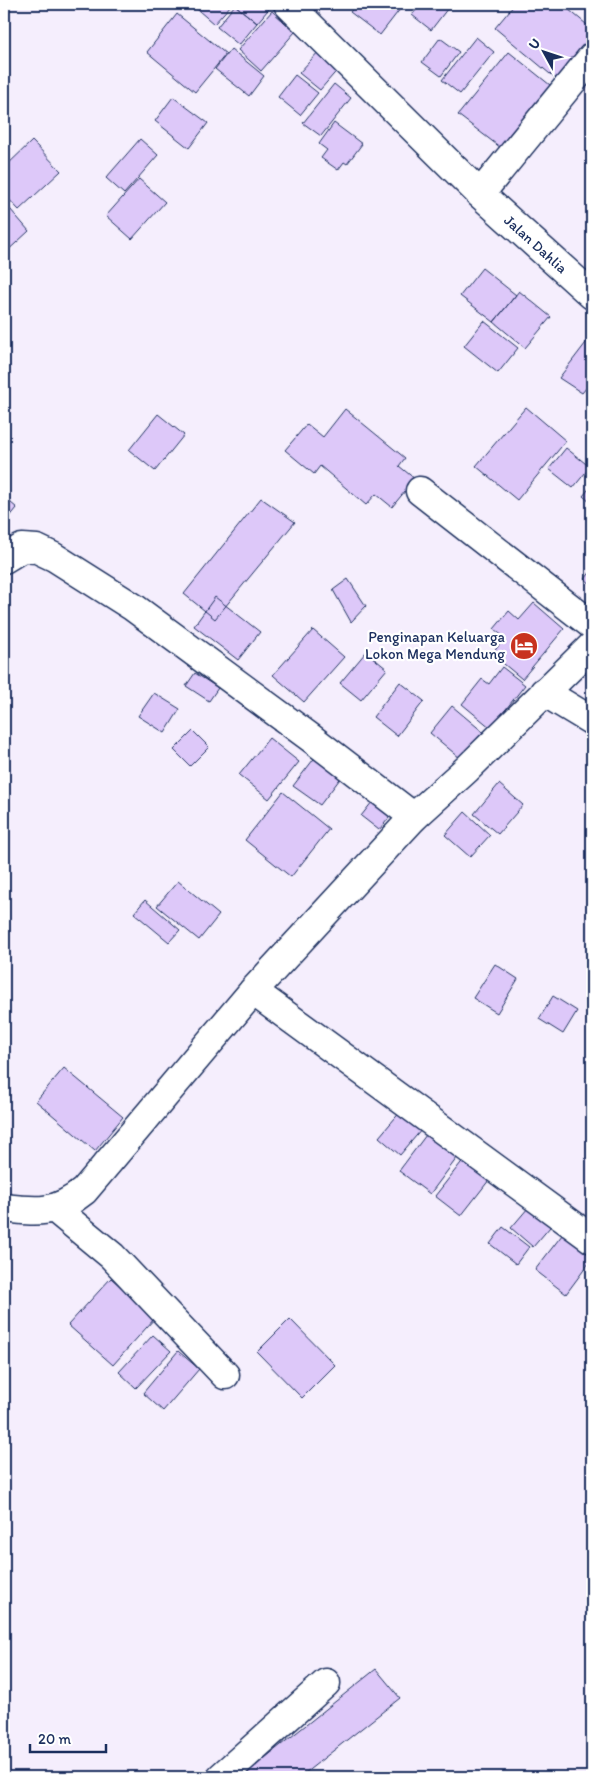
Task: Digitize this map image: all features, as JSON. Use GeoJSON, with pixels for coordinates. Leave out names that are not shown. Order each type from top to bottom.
{"type":"FeatureCollection","features":[{"type":"Feature","properties":{"kind":"street","name":"Jalan Dahlia"},"geometry":{"type":"LineString","coordinates":[[288,4],[480,194],[592,296]]}},
{"type":"Feature","properties":{"kind":"street"},"geometry":{"type":"LineString","coordinates":[[480,194],[592,57]]}},
{"type":"Feature","properties":{"kind":"street"},"geometry":{"type":"LineString","coordinates":[[420,492],[592,625]]}},
{"type":"Feature","properties":{"kind":"street"},"geometry":{"type":"LineString","coordinates":[[4,560],[22,548],[37,549],[54,557],[133,607],[311,738],[414,818]]}},
{"type":"Feature","properties":{"kind":"street"},"geometry":{"type":"LineString","coordinates":[[4,1208],[32,1211],[54,1208],[70,1202],[84,1191],[253,991],[414,818],[467,769],[592,646]]}},
{"type":"Feature","properties":{"kind":"street"},"geometry":{"type":"LineString","coordinates":[[544,692],[592,721]]}},
{"type":"Feature","properties":{"kind":"street"},"geometry":{"type":"LineString","coordinates":[[253,991],[592,1239]]}},
{"type":"Feature","properties":{"kind":"street"},"geometry":{"type":"LineString","coordinates":[[54,1208],[112,1256],[225,1375]]}},
{"type":"Feature","properties":{"kind":"street"},"geometry":{"type":"LineString","coordinates":[[221,1777],[326,1683]]}},
{"type":"Feature","properties":{"kind":"building"},"geometry":{"type":"Polygon","coordinates":[[[191,4],[232,4],[214,24],[191,4]]]}},
{"type":"Feature","properties":{"kind":"building"},"geometry":{"type":"Polygon","coordinates":[[[235,4],[273,4],[257,23],[235,4]]]}},
{"type":"Feature","properties":{"kind":"building"},"geometry":{"type":"Polygon","coordinates":[[[357,4],[404,4],[380,35],[350,12],[357,4]]]}},
{"type":"Feature","properties":{"kind":"building"},"geometry":{"type":"Polygon","coordinates":[[[421,4],[451,4],[431,30],[412,15],[421,4]]]}},
{"type":"Feature","properties":{"kind":"building"},"geometry":{"type":"Polygon","coordinates":[[[515,4],[562,4],[592,29],[592,35],[556,79],[495,28],[515,4]]]}},
{"type":"Feature","properties":{"kind":"building"},"geometry":{"type":"Polygon","coordinates":[[[235,5],[257,23],[239,45],[217,27],[235,5]]]}},
{"type":"Feature","properties":{"kind":"building"},"geometry":{"type":"Polygon","coordinates":[[[272,11],[295,32],[261,71],[238,50],[272,11]]]}},
{"type":"Feature","properties":{"kind":"building"},"geometry":{"type":"Polygon","coordinates":[[[177,14],[226,54],[195,92],[147,52],[177,14]]]}},
{"type":"Feature","properties":{"kind":"building"},"geometry":{"type":"Polygon","coordinates":[[[476,37],[494,52],[460,94],[442,80],[476,37]]]}},
{"type":"Feature","properties":{"kind":"building"},"geometry":{"type":"Polygon","coordinates":[[[440,38],[459,52],[441,76],[422,62],[440,38]]]}},
{"type":"Feature","properties":{"kind":"building"},"geometry":{"type":"Polygon","coordinates":[[[231,49],[264,76],[249,96],[215,69],[231,49]]]}},
{"type":"Feature","properties":{"kind":"building"},"geometry":{"type":"Polygon","coordinates":[[[320,50],[340,67],[320,90],[299,73],[320,50]]]}},
{"type":"Feature","properties":{"kind":"building"},"geometry":{"type":"Polygon","coordinates":[[[509,52],[555,89],[505,151],[458,115],[509,52]]]}},
{"type":"Feature","properties":{"kind":"building"},"geometry":{"type":"Polygon","coordinates":[[[295,75],[318,93],[300,115],[278,97],[295,75]]]}},
{"type":"Feature","properties":{"kind":"building"},"geometry":{"type":"Polygon","coordinates":[[[334,84],[351,98],[321,136],[303,123],[334,84]]]}},
{"type":"Feature","properties":{"kind":"building"},"geometry":{"type":"Polygon","coordinates":[[[173,97],[208,123],[189,148],[155,121],[173,97]]]}},
{"type":"Feature","properties":{"kind":"building"},"geometry":{"type":"Polygon","coordinates":[[[334,123],[362,144],[347,164],[344,162],[338,170],[321,158],[327,150],[319,144],[334,123]]]}},
{"type":"Feature","properties":{"kind":"building"},"geometry":{"type":"Polygon","coordinates":[[[140,139],[158,155],[124,194],[106,178],[140,139]]]}},
{"type":"Feature","properties":{"kind":"building"},"geometry":{"type":"Polygon","coordinates":[[[32,141],[61,171],[19,210],[4,194],[4,168],[32,141]]]}},
{"type":"Feature","properties":{"kind":"building"},"geometry":{"type":"Polygon","coordinates":[[[139,179],[165,202],[132,239],[106,216],[139,179]]]}},
{"type":"Feature","properties":{"kind":"building"},"geometry":{"type":"Polygon","coordinates":[[[4,202],[29,231],[4,254],[4,202]]]}},
{"type":"Feature","properties":{"kind":"building"},"geometry":{"type":"Polygon","coordinates":[[[482,268],[516,295],[494,322],[460,296],[482,268]]]}},
{"type":"Feature","properties":{"kind":"building"},"geometry":{"type":"Polygon","coordinates":[[[519,291],[551,317],[525,348],[494,322],[519,291]]]}},
{"type":"Feature","properties":{"kind":"building"},"geometry":{"type":"Polygon","coordinates":[[[484,321],[518,348],[498,373],[464,346],[484,321]]]}},
{"type":"Feature","properties":{"kind":"building"},"geometry":{"type":"Polygon","coordinates":[[[592,335],[592,381],[582,393],[559,378],[592,335]]]}},
{"type":"Feature","properties":{"kind":"building"},"geometry":{"type":"Polygon","coordinates":[[[526,407],[566,441],[517,500],[476,466],[526,407]]]}},
{"type":"Feature","properties":{"kind":"building"},"geometry":{"type":"Polygon","coordinates":[[[345,409],[405,458],[399,466],[415,479],[392,507],[376,494],[366,505],[320,466],[314,474],[285,450],[307,424],[323,437],[345,409]]]}},
{"type":"Feature","properties":{"kind":"building"},"geometry":{"type":"Polygon","coordinates":[[[158,414],[184,435],[155,471],[129,450],[158,414]]]}},
{"type":"Feature","properties":{"kind":"building"},"geometry":{"type":"Polygon","coordinates":[[[566,448],[590,467],[573,488],[549,469],[566,448]]]}},
{"type":"Feature","properties":{"kind":"building"},"geometry":{"type":"Polygon","coordinates":[[[592,485],[592,504],[583,496],[592,485]]]}},
{"type":"Feature","properties":{"kind":"building"},"geometry":{"type":"Polygon","coordinates":[[[4,497],[17,508],[4,524],[4,497]]]}},
{"type":"Feature","properties":{"kind":"building"},"geometry":{"type":"Polygon","coordinates":[[[261,498],[295,522],[215,619],[184,594],[261,498]]]}},
{"type":"Feature","properties":{"kind":"building"},"geometry":{"type":"Polygon","coordinates":[[[592,570],[592,585],[585,579],[592,570]]]}},
{"type":"Feature","properties":{"kind":"building"},"geometry":{"type":"Polygon","coordinates":[[[348,579],[366,606],[351,622],[333,590],[348,579]]]}},
{"type":"Feature","properties":{"kind":"building"},"geometry":{"type":"Polygon","coordinates":[[[215,597],[260,632],[238,660],[194,626],[215,597]]]}},
{"type":"Feature","properties":{"kind":"building","name":"Penginapan Keluarga Lokon Mega Mendung"},"geometry":{"type":"Polygon","coordinates":[[[534,603],[564,629],[522,679],[492,654],[505,638],[494,629],[509,611],[519,620],[534,603]]]}},
{"type":"Feature","properties":{"kind":"building"},"geometry":{"type":"Polygon","coordinates":[[[313,630],[344,657],[304,702],[273,675],[313,630]]]}},
{"type":"Feature","properties":{"kind":"building"},"geometry":{"type":"Polygon","coordinates":[[[366,652],[387,669],[361,700],[340,683],[366,652]]]}},
{"type":"Feature","properties":{"kind":"building"},"geometry":{"type":"Polygon","coordinates":[[[502,667],[525,685],[491,728],[462,704],[482,679],[489,684],[502,667]]]}},
{"type":"Feature","properties":{"kind":"building"},"geometry":{"type":"Polygon","coordinates":[[[195,673],[218,688],[209,701],[186,686],[195,673]]]}},
{"type":"Feature","properties":{"kind":"building"},"geometry":{"type":"Polygon","coordinates":[[[400,682],[424,701],[397,736],[373,717],[400,682]]]}},
{"type":"Feature","properties":{"kind":"building"},"geometry":{"type":"Polygon","coordinates":[[[154,693],[180,709],[165,733],[138,716],[154,693]]]}},
{"type":"Feature","properties":{"kind":"building"},"geometry":{"type":"Polygon","coordinates":[[[452,706],[483,732],[460,758],[430,733],[452,706]]]}},
{"type":"Feature","properties":{"kind":"building"},"geometry":{"type":"Polygon","coordinates":[[[193,731],[209,747],[190,766],[174,750],[193,731]]]}},
{"type":"Feature","properties":{"kind":"building"},"geometry":{"type":"Polygon","coordinates":[[[269,738],[299,762],[269,799],[239,775],[269,738]]]}},
{"type":"Feature","properties":{"kind":"building"},"geometry":{"type":"Polygon","coordinates":[[[320,751],[346,771],[320,805],[293,786],[320,751]]]}},
{"type":"Feature","properties":{"kind":"building"},"geometry":{"type":"Polygon","coordinates":[[[499,784],[523,805],[498,834],[474,814],[499,784]]]}},
{"type":"Feature","properties":{"kind":"building"},"geometry":{"type":"Polygon","coordinates":[[[283,792],[329,829],[291,877],[245,840],[283,792]]]}},
{"type":"Feature","properties":{"kind":"building"},"geometry":{"type":"Polygon","coordinates":[[[376,797],[394,812],[379,830],[361,816],[376,797]]]}},
{"type":"Feature","properties":{"kind":"building"},"geometry":{"type":"Polygon","coordinates":[[[465,812],[490,835],[470,857],[445,835],[465,812]]]}},
{"type":"Feature","properties":{"kind":"building"},"geometry":{"type":"Polygon","coordinates":[[[178,881],[219,915],[199,940],[157,906],[178,881]]]}},
{"type":"Feature","properties":{"kind":"building"},"geometry":{"type":"Polygon","coordinates":[[[145,900],[180,930],[169,942],[134,913],[145,900]]]}},
{"type":"Feature","properties":{"kind":"building"},"geometry":{"type":"Polygon","coordinates":[[[495,964],[518,979],[497,1013],[473,998],[495,964]]]}},
{"type":"Feature","properties":{"kind":"building"},"geometry":{"type":"Polygon","coordinates":[[[553,996],[577,1011],[563,1034],[539,1019],[553,996]]]}},
{"type":"Feature","properties":{"kind":"building"},"geometry":{"type":"Polygon","coordinates":[[[64,1068],[123,1117],[95,1151],[36,1101],[64,1068]]]}},
{"type":"Feature","properties":{"kind":"building"},"geometry":{"type":"Polygon","coordinates":[[[401,1111],[422,1129],[400,1155],[379,1137],[401,1111]]]}},
{"type":"Feature","properties":{"kind":"building"},"geometry":{"type":"Polygon","coordinates":[[[429,1131],[460,1154],[430,1194],[399,1171],[429,1131]]]}},
{"type":"Feature","properties":{"kind":"building"},"geometry":{"type":"Polygon","coordinates":[[[468,1154],[493,1175],[461,1216],[435,1196],[468,1154]]]}},
{"type":"Feature","properties":{"kind":"building"},"geometry":{"type":"Polygon","coordinates":[[[534,1201],[556,1220],[533,1247],[511,1228],[534,1201]]]}},
{"type":"Feature","properties":{"kind":"building"},"geometry":{"type":"Polygon","coordinates":[[[569,1226],[592,1244],[592,1259],[566,1294],[535,1270],[569,1226]]]}},
{"type":"Feature","properties":{"kind":"building"},"geometry":{"type":"Polygon","coordinates":[[[503,1227],[529,1247],[516,1264],[490,1244],[503,1227]]]}},
{"type":"Feature","properties":{"kind":"building"},"geometry":{"type":"Polygon","coordinates":[[[111,1278],[155,1318],[113,1365],[68,1325],[111,1278]]]}},
{"type":"Feature","properties":{"kind":"building"},"geometry":{"type":"Polygon","coordinates":[[[290,1319],[335,1365],[302,1398],[257,1352],[290,1319]]]}},
{"type":"Feature","properties":{"kind":"building"},"geometry":{"type":"Polygon","coordinates":[[[153,1335],[171,1351],[136,1388],[119,1372],[153,1335]]]}},
{"type":"Feature","properties":{"kind":"building"},"geometry":{"type":"Polygon","coordinates":[[[178,1351],[199,1369],[163,1411],[143,1393],[178,1351]]]}},
{"type":"Feature","properties":{"kind":"building"},"geometry":{"type":"Polygon","coordinates":[[[376,1669],[400,1698],[300,1777],[241,1777],[376,1669]]]}},
{"type":"Feature","properties":{"kind":"place","name":"Penginapan Keluarga Lokon Mega Mendung"},"geometry":{"type":"Point","coordinates":[524,646]}}]}
